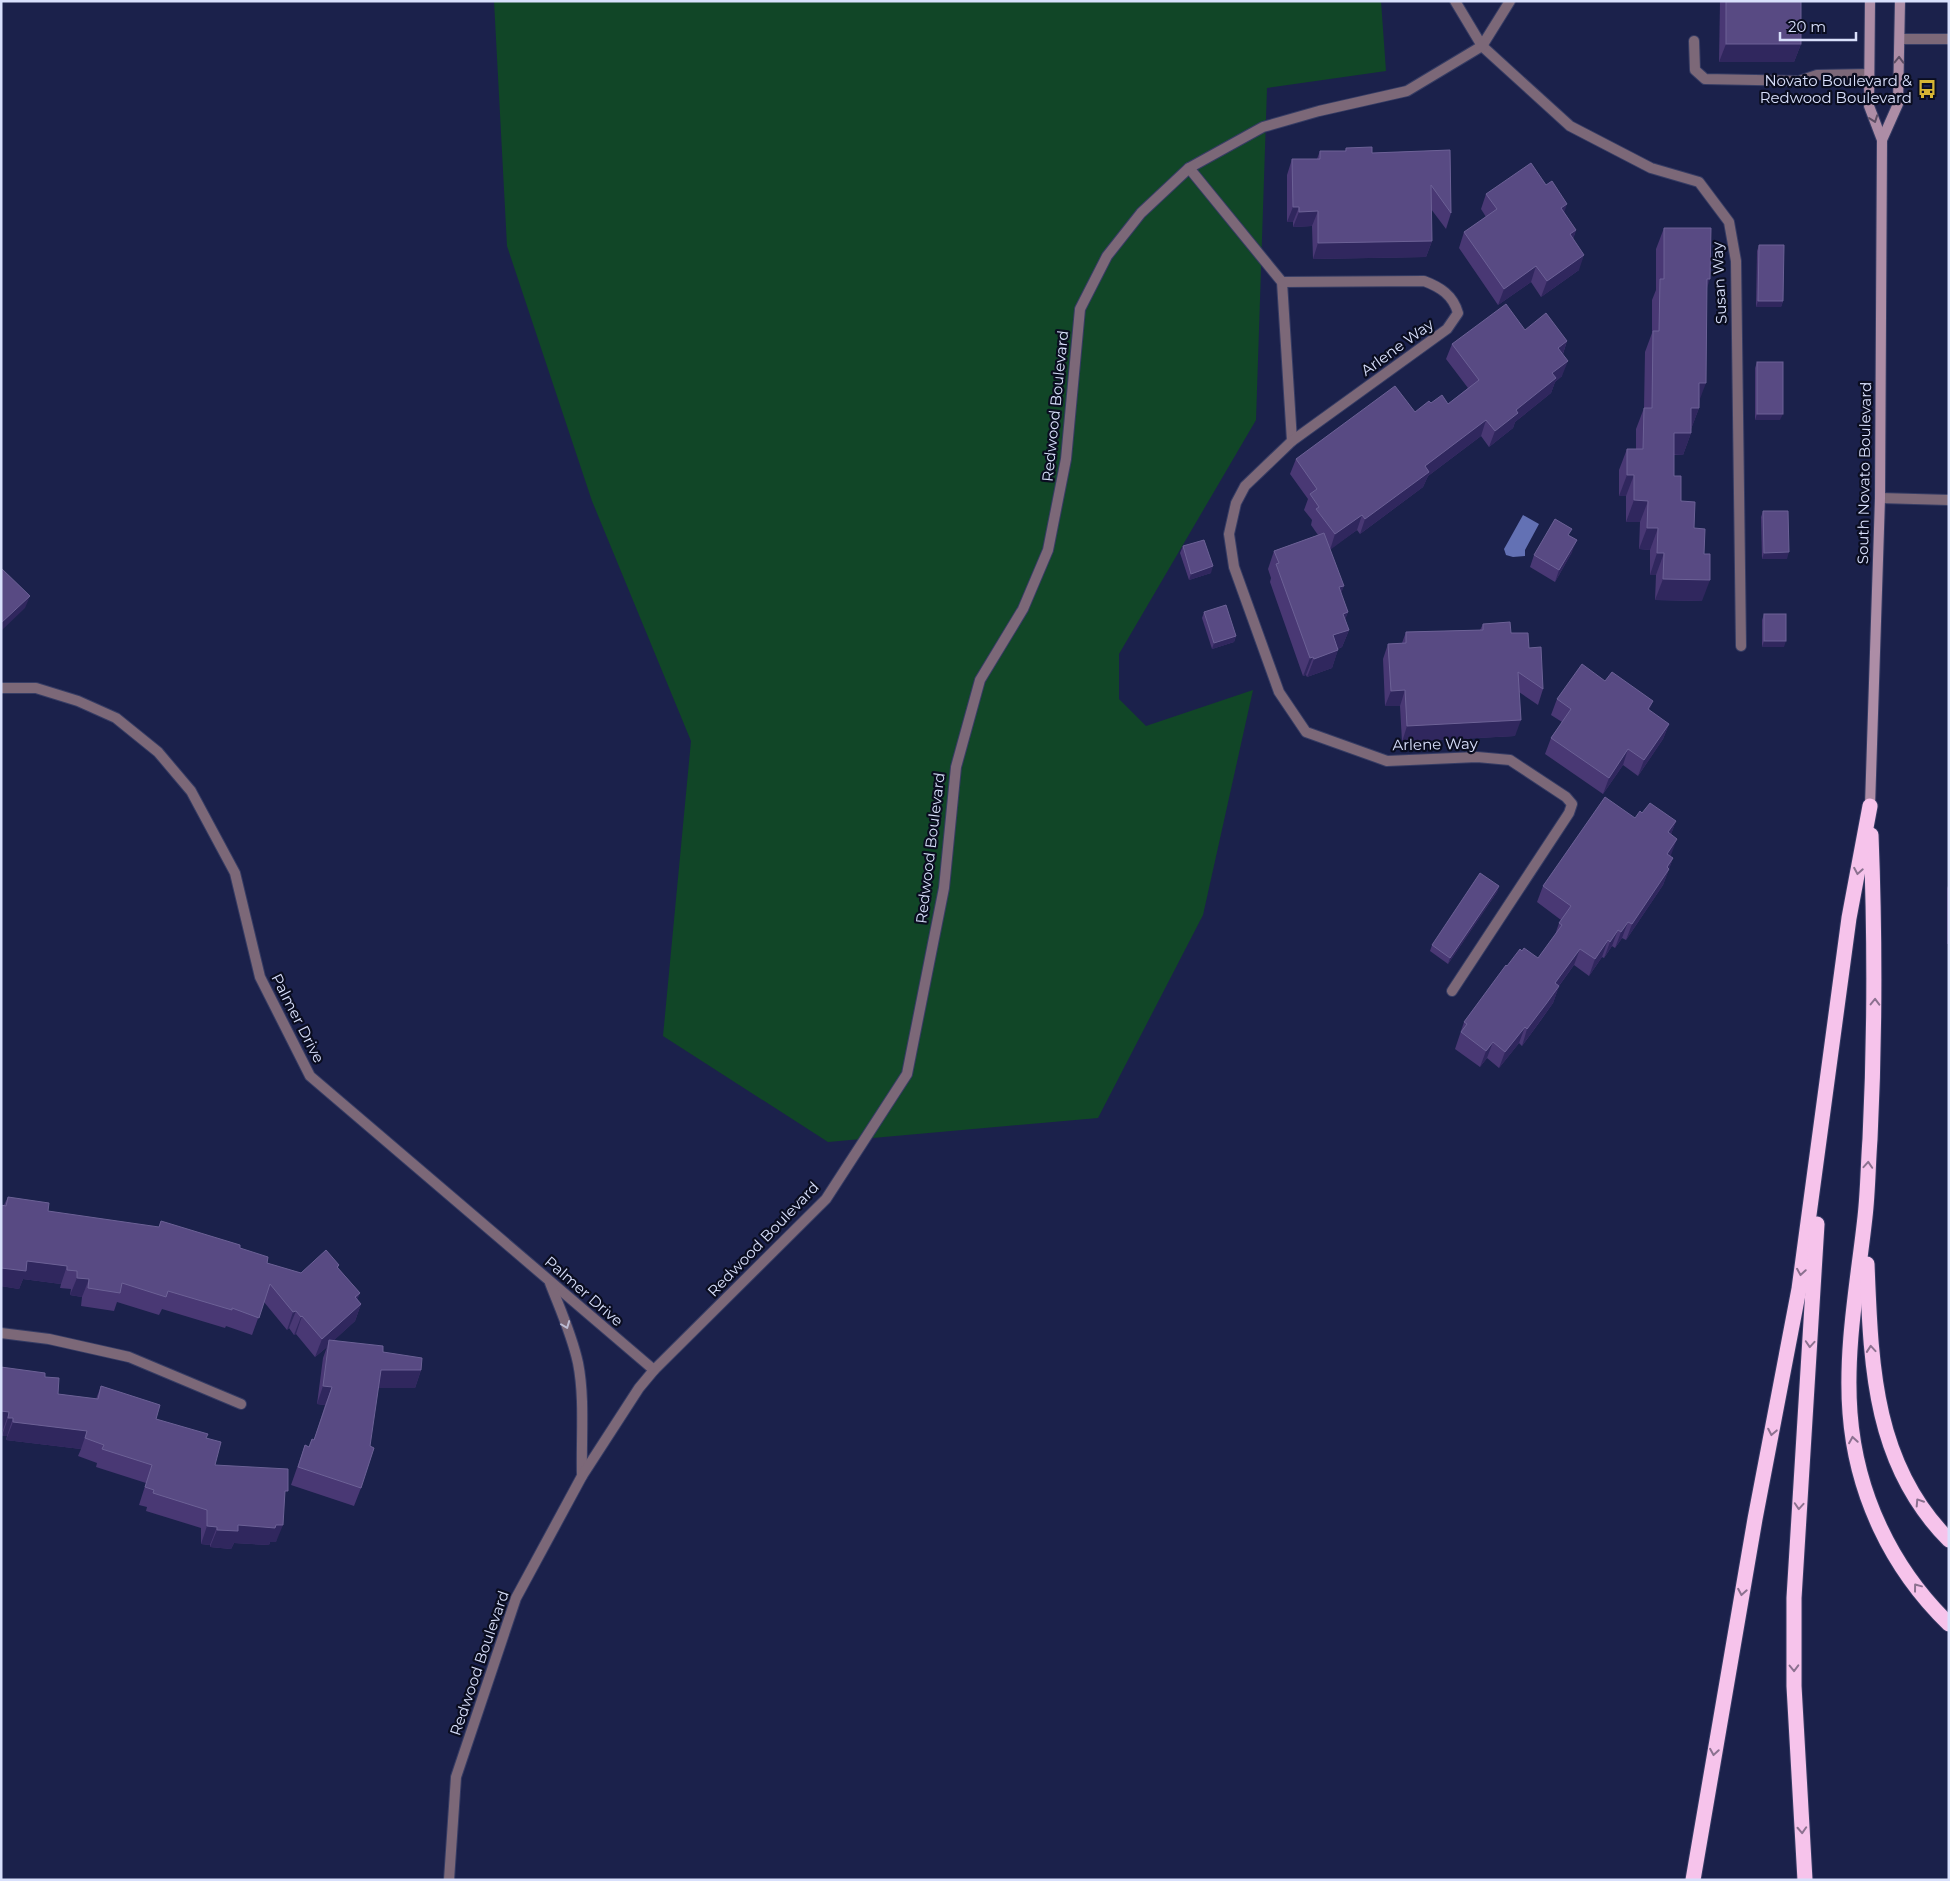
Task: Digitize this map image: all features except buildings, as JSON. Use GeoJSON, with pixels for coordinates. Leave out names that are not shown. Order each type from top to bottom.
{"type":"FeatureCollection","features":[{"type":"Feature","properties":{"kind":"highway"},"geometry":{"type":"LineString","coordinates":[[1693,1880],[1755,1519],[1796,1307],[1849,918],[1870,806]]}},
{"type":"Feature","properties":{"kind":"highway"},"geometry":{"type":"LineString","coordinates":[[1870,806],[1875,998],[1865,1213],[1852,1330],[1849,1387],[1850,1414],[1858,1468],[1866,1497],[1888,1544],[1917,1588],[1949,1624]]}},
{"type":"Feature","properties":{"kind":"highway"},"geometry":{"type":"LineString","coordinates":[[1805,1880],[1794,1686],[1794,1598],[1818,1206],[1829,1068]]}},
{"type":"Feature","properties":{"kind":"highway"},"geometry":{"type":"LineString","coordinates":[[1865,1213],[1870,1342],[1880,1412],[1894,1457],[1904,1477],[1930,1518],[1949,1540]]}},
{"type":"Feature","properties":{"kind":"main road","name":"South Novato Boulevard"},"geometry":{"type":"LineString","coordinates":[[1870,1],[1868,106],[1882,140],[1880,498],[1870,806]]}},
{"type":"Feature","properties":{"kind":"main road","name":"South Novato Boulevard"},"geometry":{"type":"LineString","coordinates":[[1882,140],[1898,104],[1900,1]]}},
{"type":"Feature","properties":{"kind":"street","name":"Susan Way"},"geometry":{"type":"LineString","coordinates":[[1455,1],[1482,46],[1570,126],[1651,168],[1699,182],[1729,222],[1736,261],[1741,646]]}},
{"type":"Feature","properties":{"kind":"street","name":"Redwood Boulevard"},"geometry":{"type":"LineString","coordinates":[[449,1880],[456,1778],[516,1598],[582,1476],[639,1388],[654,1370],[826,1199],[907,1074],[944,888],[956,767],[980,680],[1023,609],[1048,550],[1066,459],[1080,309],[1107,256],[1141,213],[1189,168],[1263,127],[1318,111],[1407,91],[1482,46],[1510,1]]}},
{"type":"Feature","properties":{"kind":"street"},"geometry":{"type":"LineString","coordinates":[[1900,39],[1949,39]]}},
{"type":"Feature","properties":{"kind":"street"},"geometry":{"type":"LineString","coordinates":[[1694,41],[1695,70],[1705,79],[1800,81],[1817,75],[1869,74]]}},
{"type":"Feature","properties":{"kind":"street"},"geometry":{"type":"LineString","coordinates":[[1189,168],[1282,282],[1292,441]]}},
{"type":"Feature","properties":{"kind":"street","name":"Arlene Way"},"geometry":{"type":"LineString","coordinates":[[1282,282],[1424,281],[1439,286],[1451,297],[1458,313],[1447,329],[1292,441],[1245,486],[1236,503],[1229,534],[1234,566],[1278,692],[1306,732],[1387,761],[1477,757],[1510,760],[1566,797],[1572,804],[1569,813],[1452,991]]}},
{"type":"Feature","properties":{"kind":"street"},"geometry":{"type":"LineString","coordinates":[[1880,498],[1949,500]]}},
{"type":"Feature","properties":{"kind":"street","name":"Palmer Drive"},"geometry":{"type":"LineString","coordinates":[[1,688],[36,688],[78,701],[116,718],[158,752],[191,791],[235,873],[260,977],[310,1076],[654,1370]]}},
{"type":"Feature","properties":{"kind":"street"},"geometry":{"type":"LineString","coordinates":[[548,1280],[569,1332],[578,1365],[582,1476]]}},
{"type":"Feature","properties":{"kind":"street"},"geometry":{"type":"LineString","coordinates":[[1,1333],[49,1339],[129,1357],[241,1404]]}},
{"type":"Feature","properties":{"kind":"green space"},"geometry":{"type":"Polygon","coordinates":[[[494,1],[1381,1],[1386,71],[1267,88],[1256,420],[1119,654],[1119,699],[1146,726],[1253,690],[1203,915],[1098,1118],[828,1142],[663,1036],[691,741],[592,501],[507,246],[494,1]]]}},
{"type":"Feature","properties":{"kind":"water"},"geometry":{"type":"Polygon","coordinates":[[[1523,515],[1539,524],[1525,550],[1525,556],[1513,557],[1506,555],[1504,549],[1523,515]]]}},
{"type":"Feature","properties":{"kind":"place","name":"Novato Boulevard & Redwood Boulevard"},"geometry":{"type":"Point","coordinates":[1927,89]}}]}
